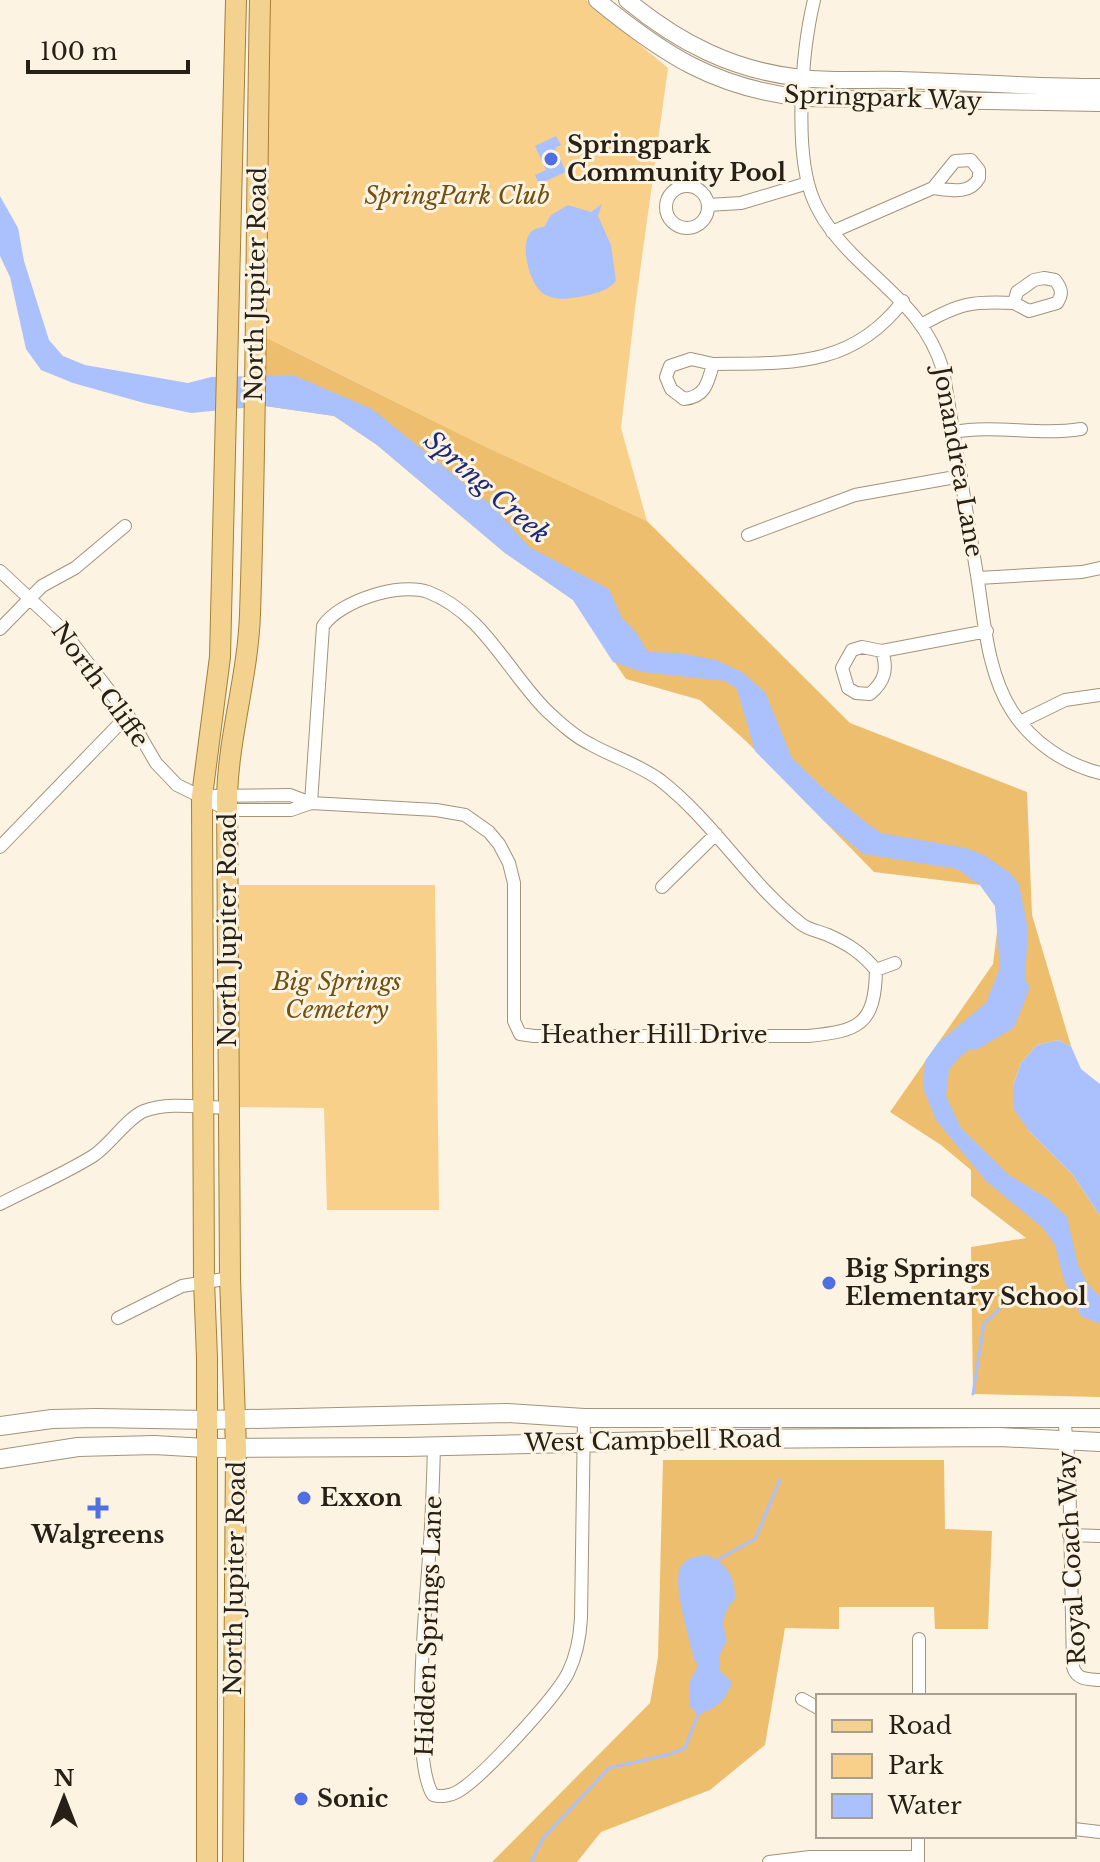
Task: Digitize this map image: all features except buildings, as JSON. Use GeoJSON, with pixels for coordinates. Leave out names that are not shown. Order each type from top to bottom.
{"type":"FeatureCollection","features":[{"type":"Feature","properties":{"kind":"main road","name":"North Jupiter Road"},"geometry":{"type":"LineString","coordinates":[[207,1862],[202,796],[220,657],[236,0]]}},
{"type":"Feature","properties":{"kind":"main road","name":"North Jupiter Road"},"geometry":{"type":"LineString","coordinates":[[233,1862],[236,1448],[230,1278],[227,802],[229,760],[247,655],[250,618],[260,0]]}},
{"type":"Feature","properties":{"kind":"main road"},"geometry":{"type":"LineString","coordinates":[[235,95],[258,95]]}},
{"type":"Feature","properties":{"kind":"main road","name":"West Campbell Road"},"geometry":{"type":"LineString","coordinates":[[0,1426],[52,1419],[207,1420],[507,1413],[584,1418],[1100,1418]]}},
{"type":"Feature","properties":{"kind":"main road"},"geometry":{"type":"LineString","coordinates":[[740,1419],[740,1439]]}},
{"type":"Feature","properties":{"kind":"main road","name":"West Campbell Road"},"geometry":{"type":"LineString","coordinates":[[0,1459],[78,1447],[154,1445],[236,1448],[1001,1437],[1100,1442]]}},
{"type":"Feature","properties":{"kind":"main road"},"geometry":{"type":"LineString","coordinates":[[207,1765],[234,1766]]}},
{"type":"Feature","properties":{"kind":"street","name":"Springpark Way"},"geometry":{"type":"LineString","coordinates":[[597,0],[647,39],[692,68],[747,89],[803,98],[1100,103]]}},
{"type":"Feature","properties":{"kind":"street","name":"Springpark Way"},"geometry":{"type":"LineString","coordinates":[[627,0],[675,36],[707,53],[752,70],[805,79],[1100,87]]}},
{"type":"Feature","properties":{"kind":"street","name":"Jonandrea Lane"},"geometry":{"type":"LineString","coordinates":[[814,0],[809,19],[803,98],[803,154],[815,204],[832,232],[903,301],[932,340],[943,370],[999,686],[1020,722],[1054,753],[1100,773]]}},
{"type":"Feature","properties":{"kind":"street"},"geometry":{"type":"LineString","coordinates":[[708,205],[758,200],[808,183]]}},
{"type":"Feature","properties":{"kind":"street"},"geometry":{"type":"LineString","coordinates":[[832,232],[933,188]]}},
{"type":"Feature","properties":{"kind":"street"},"geometry":{"type":"LineString","coordinates":[[713,364],[815,360],[860,341],[903,301]]}},
{"type":"Feature","properties":{"kind":"street"},"geometry":{"type":"LineString","coordinates":[[923,324],[945,311],[978,301],[1014,303]]}},
{"type":"Feature","properties":{"kind":"street"},"geometry":{"type":"LineString","coordinates":[[953,432],[984,428],[1054,433],[1081,429]]}},
{"type":"Feature","properties":{"kind":"street"},"geometry":{"type":"LineString","coordinates":[[748,535],[855,495],[961,476]]}},
{"type":"Feature","properties":{"kind":"street"},"geometry":{"type":"LineString","coordinates":[[0,629],[42,586],[75,568],[125,526]]}},
{"type":"Feature","properties":{"kind":"street"},"geometry":{"type":"LineString","coordinates":[[978,578],[1082,572],[1100,568]]}},
{"type":"Feature","properties":{"kind":"street","name":"North Cliffe"},"geometry":{"type":"LineString","coordinates":[[0,571],[60,627],[128,715],[166,775],[177,785],[202,796]]}},
{"type":"Feature","properties":{"kind":"street"},"geometry":{"type":"LineString","coordinates":[[311,803],[323,626],[340,609],[389,590],[420,589],[444,600],[476,626],[546,709],[569,731],[661,781],[699,815],[780,907],[804,927],[862,953],[876,970],[895,963]]}},
{"type":"Feature","properties":{"kind":"street"},"geometry":{"type":"LineString","coordinates":[[882,651],[987,631]]}},
{"type":"Feature","properties":{"kind":"street"},"geometry":{"type":"LineString","coordinates":[[1020,722],[1065,700],[1100,695]]}},
{"type":"Feature","properties":{"kind":"street"},"geometry":{"type":"LineString","coordinates":[[0,847],[128,715]]}},
{"type":"Feature","properties":{"kind":"street","name":"Heather Hill Drive"},"geometry":{"type":"LineString","coordinates":[[202,796],[214,805],[227,802],[291,810],[311,803],[457,813],[489,832],[509,863],[514,883],[514,1021],[520,1034],[808,1036],[845,1032],[859,1023],[872,1008],[876,970]]}},
{"type":"Feature","properties":{"kind":"street"},"geometry":{"type":"LineString","coordinates":[[662,887],[716,834]]}},
{"type":"Feature","properties":{"kind":"street"},"geometry":{"type":"LineString","coordinates":[[0,1204],[91,1157],[113,1141],[141,1112],[158,1108],[230,1108]]}},
{"type":"Feature","properties":{"kind":"street"},"geometry":{"type":"LineString","coordinates":[[118,1318],[182,1286],[230,1278]]}},
{"type":"Feature","properties":{"kind":"street","name":"Royal Coach Way"},"geometry":{"type":"LineString","coordinates":[[1064,1416],[1073,1667],[1079,1677],[1100,1680]]}},
{"type":"Feature","properties":{"kind":"street"},"geometry":{"type":"LineString","coordinates":[[584,1418],[585,1443]]}},
{"type":"Feature","properties":{"kind":"street","name":"Hidden Springs Lane"},"geometry":{"type":"LineString","coordinates":[[434,1446],[422,1714],[423,1764],[427,1786],[433,1795],[440,1797],[457,1792],[493,1760],[557,1691],[573,1662],[580,1640],[585,1443]]}},
{"type":"Feature","properties":{"kind":"street"},"geometry":{"type":"LineString","coordinates":[[1069,1535],[1100,1536]]}},
{"type":"Feature","properties":{"kind":"street"},"geometry":{"type":"LineString","coordinates":[[919,1639],[919,1694]]}},
{"type":"Feature","properties":{"kind":"street"},"geometry":{"type":"LineString","coordinates":[[802,1699],[816,1707]]}},
{"type":"Feature","properties":{"kind":"street"},"geometry":{"type":"LineString","coordinates":[[1076,1829],[1100,1832]]}},
{"type":"Feature","properties":{"kind":"street"},"geometry":{"type":"LineString","coordinates":[[769,1862],[810,1857],[918,1859],[918,1838]]}},
{"type":"Feature","properties":{"kind":"green space","name":"SpringPark Club"},"geometry":{"type":"Polygon","coordinates":[[[269,0],[586,0],[668,68],[621,428],[647,521],[486,447],[265,337],[269,0]]]}},
{"type":"Feature","properties":{"kind":"green space","name":"Big Springs Cemetery"},"geometry":{"type":"Polygon","coordinates":[[[238,885],[435,885],[439,1210],[327,1210],[324,1108],[238,1107],[238,885]]]}},
{"type":"Feature","properties":{"kind":"shaded area"},"geometry":{"type":"Polygon","coordinates":[[[265,337],[486,447],[647,521],[850,723],[1027,792],[1032,915],[1071,1046],[1058,1040],[1037,1045],[1021,1063],[1013,1086],[1029,1131],[1073,1175],[1100,1216],[1100,1397],[973,1394],[971,1247],[1026,1238],[971,1196],[971,1170],[941,1145],[890,1112],[993,964],[998,924],[995,906],[980,885],[874,872],[747,742],[700,700],[626,679],[573,600],[505,553],[377,445],[334,416],[265,406],[265,337]]]}},
{"type":"Feature","properties":{"kind":"shaded area"},"geometry":{"type":"Polygon","coordinates":[[[663,1460],[944,1460],[945,1529],[992,1531],[988,1629],[935,1629],[934,1607],[839,1607],[839,1629],[785,1628],[765,1745],[710,1790],[601,1832],[577,1862],[492,1862],[650,1703],[658,1657],[663,1460]]]}},
{"type":"Feature","properties":{"kind":"water","name":"Springpark Community Pool"},"geometry":{"type":"Polygon","coordinates":[[[556,136],[561,145],[555,148],[566,172],[539,184],[535,175],[546,170],[535,146],[556,136]]]}},
{"type":"Feature","properties":{"kind":"water"},"geometry":{"type":"Polygon","coordinates":[[[0,196],[18,228],[24,261],[49,340],[63,356],[85,365],[188,383],[211,377],[293,375],[372,409],[495,508],[529,547],[609,589],[622,618],[636,632],[648,652],[680,653],[716,660],[742,672],[765,692],[792,758],[824,789],[868,824],[881,833],[966,848],[984,855],[1010,873],[1019,884],[1028,929],[1025,981],[1015,1006],[990,1034],[961,1056],[949,1070],[946,1096],[961,1128],[1009,1175],[1047,1198],[1067,1217],[1078,1265],[1087,1283],[1100,1297],[1100,1324],[1081,1316],[1064,1280],[1055,1245],[1043,1228],[986,1181],[936,1120],[923,1088],[925,1061],[938,1043],[986,1003],[1000,968],[995,906],[980,885],[957,869],[863,854],[824,821],[755,751],[737,689],[725,681],[642,672],[613,662],[573,600],[505,553],[377,445],[334,416],[265,406],[191,413],[73,383],[41,370],[26,349],[10,277],[0,256],[0,196]]]}},
{"type":"Feature","properties":{"kind":"water"},"geometry":{"type":"Polygon","coordinates":[[[602,204],[598,216],[611,245],[616,281],[604,290],[577,297],[560,299],[544,294],[530,274],[526,254],[528,237],[533,230],[544,227],[551,215],[568,205],[591,212],[602,204]]]}},
{"type":"Feature","properties":{"kind":"water"},"geometry":{"type":"Polygon","coordinates":[[[1058,1040],[1071,1046],[1081,1069],[1100,1084],[1100,1216],[1073,1175],[1029,1131],[1013,1108],[1013,1086],[1021,1063],[1037,1045],[1058,1040]]]}},
{"type":"Feature","properties":{"kind":"water"},"geometry":{"type":"Polygon","coordinates":[[[706,1555],[724,1566],[734,1584],[735,1599],[724,1619],[727,1641],[719,1656],[720,1671],[732,1682],[720,1703],[698,1715],[689,1705],[689,1683],[698,1666],[685,1624],[678,1583],[684,1562],[706,1555]]]}},
{"type":"Feature","properties":{"kind":"waterway","name":"Spring Creek"},"geometry":{"type":"LineString","coordinates":[[974,1040],[1006,1021],[1019,988]]}},
{"type":"Feature","properties":{"kind":"waterway"},"geometry":{"type":"LineString","coordinates":[[973,1394],[984,1324],[1016,1293],[1079,1306]]}},
{"type":"Feature","properties":{"kind":"waterway"},"geometry":{"type":"LineString","coordinates":[[718,1562],[755,1539],[780,1480]]}},
{"type":"Feature","properties":{"kind":"waterway"},"geometry":{"type":"LineString","coordinates":[[531,1862],[544,1837],[609,1768],[685,1748],[699,1712]]}},
{"type":"Feature","properties":{"kind":"place","name":"Springpark Community Pool"},"geometry":{"type":"Point","coordinates":[551,159]}},
{"type":"Feature","properties":{"kind":"place","name":"Big Springs Elementary School"},"geometry":{"type":"Point","coordinates":[829,1283]}},
{"type":"Feature","properties":{"kind":"place","name":"Exxon"},"geometry":{"type":"Point","coordinates":[304,1498]}},
{"type":"Feature","properties":{"kind":"place","name":"Walgreens"},"geometry":{"type":"Point","coordinates":[98,1508]}},
{"type":"Feature","properties":{"kind":"place","name":"Sonic"},"geometry":{"type":"Point","coordinates":[301,1799]}}]}
